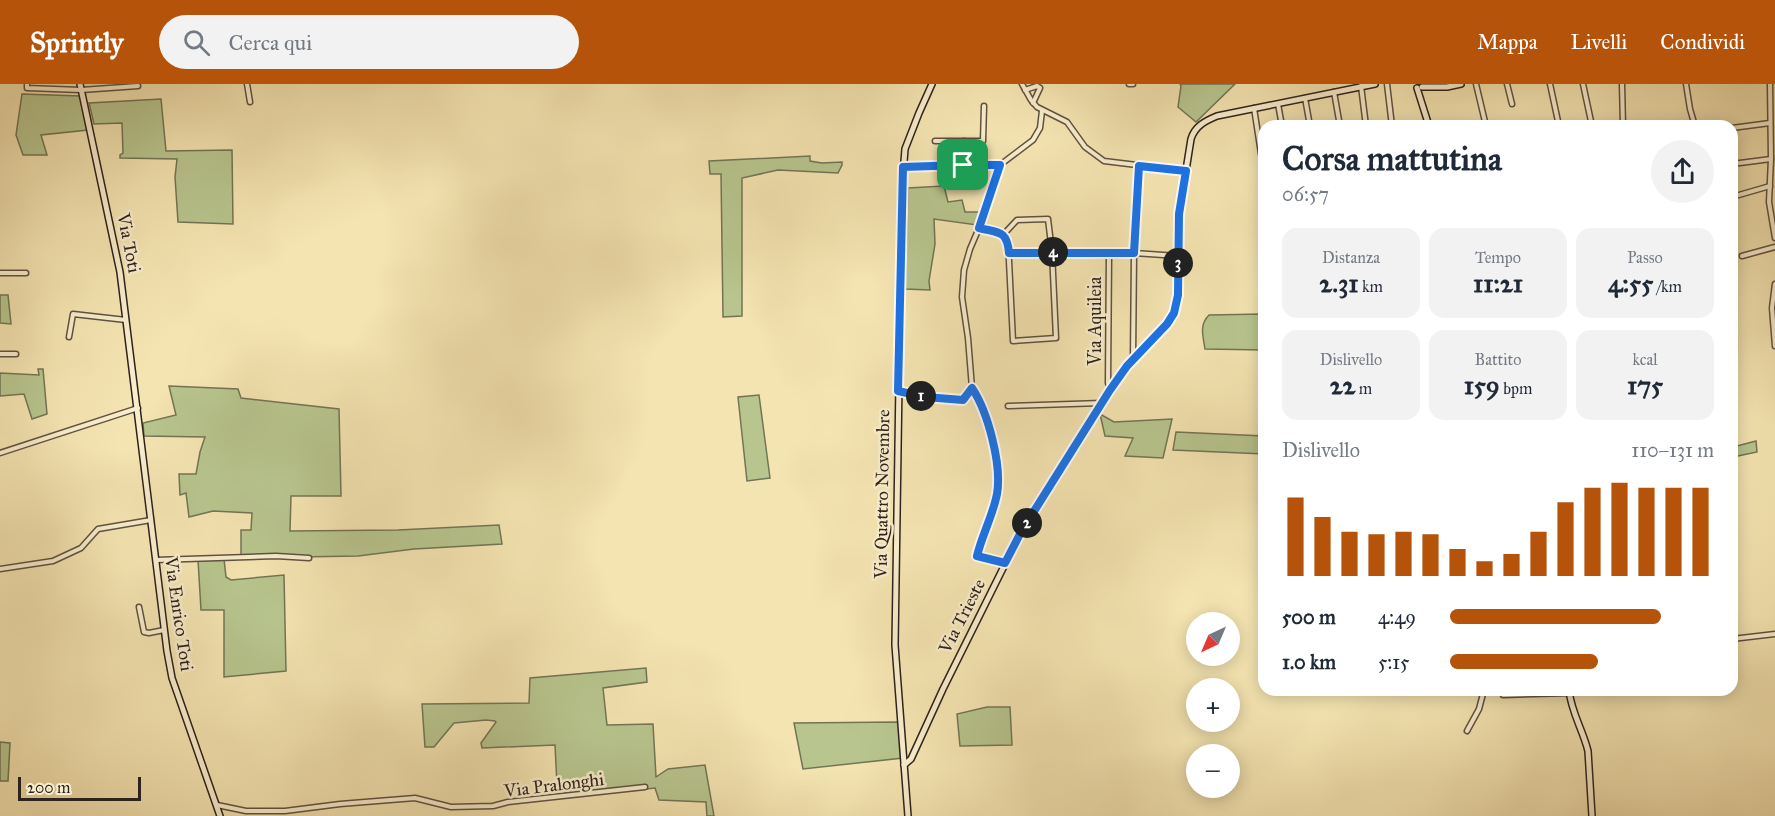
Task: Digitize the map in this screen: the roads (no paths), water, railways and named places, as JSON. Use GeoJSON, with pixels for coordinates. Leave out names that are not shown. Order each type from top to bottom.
{"type":"FeatureCollection","features":[{"type":"Feature","properties":{"kind":"main road","name":"Via Quattro Novembre"},"geometry":{"type":"LineString","coordinates":[[904,765],[895,645],[903,167],[905,148],[932,84]]}},
{"type":"Feature","properties":{"kind":"main road"},"geometry":{"type":"LineString","coordinates":[[1254,108],[1375,84]]}},
{"type":"Feature","properties":{"kind":"main road"},"geometry":{"type":"LineString","coordinates":[[1427,120],[1420,96],[1420,86],[1447,87],[1461,84]]}},
{"type":"Feature","properties":{"kind":"main road","name":"Via Toti"},"geometry":{"type":"LineString","coordinates":[[81,87],[118,258],[138,409]]}},
{"type":"Feature","properties":{"kind":"main road","name":"Via Trieste"},"geometry":{"type":"LineString","coordinates":[[904,765],[910,762],[943,689],[1021,532],[1110,390],[1133,359],[1167,324],[1174,313],[1178,295],[1179,214],[1193,133],[1199,126],[1217,116],[1254,108]]}},
{"type":"Feature","properties":{"kind":"main road","name":"Via Enrico Toti"},"geometry":{"type":"LineString","coordinates":[[138,409],[164,630],[172,678],[220,816]]}},
{"type":"Feature","properties":{"kind":"main road"},"geometry":{"type":"LineString","coordinates":[[1570,696],[1575,718],[1588,752],[1592,816]]}},
{"type":"Feature","properties":{"kind":"main road"},"geometry":{"type":"LineString","coordinates":[[903,754],[915,748]]}},
{"type":"Feature","properties":{"kind":"main road"},"geometry":{"type":"LineString","coordinates":[[904,765],[908,816]]}},
{"type":"Feature","properties":{"kind":"street"},"geometry":{"type":"LineString","coordinates":[[27,84],[27,88],[138,86]]}},
{"type":"Feature","properties":{"kind":"street"},"geometry":{"type":"LineString","coordinates":[[247,84],[250,102]]}},
{"type":"Feature","properties":{"kind":"street"},"geometry":{"type":"LineString","coordinates":[[1022,84],[1033,103],[1042,111],[1067,122],[1085,147],[1104,161],[1186,171]]}},
{"type":"Feature","properties":{"kind":"street"},"geometry":{"type":"LineString","coordinates":[[1387,84],[1391,120]]}},
{"type":"Feature","properties":{"kind":"street"},"geometry":{"type":"LineString","coordinates":[[1476,84],[1485,120]]}},
{"type":"Feature","properties":{"kind":"street"},"geometry":{"type":"LineString","coordinates":[[1508,84],[1512,104]]}},
{"type":"Feature","properties":{"kind":"street"},"geometry":{"type":"LineString","coordinates":[[1550,84],[1558,120]]}},
{"type":"Feature","properties":{"kind":"street"},"geometry":{"type":"LineString","coordinates":[[1583,84],[1591,120]]}},
{"type":"Feature","properties":{"kind":"street"},"geometry":{"type":"LineString","coordinates":[[1622,84],[1623,120]]}},
{"type":"Feature","properties":{"kind":"street"},"geometry":{"type":"LineString","coordinates":[[1686,84],[1693,120]]}},
{"type":"Feature","properties":{"kind":"street"},"geometry":{"type":"LineString","coordinates":[[1770,84],[1773,173],[1770,186],[1775,238]]}},
{"type":"Feature","properties":{"kind":"street"},"geometry":{"type":"LineString","coordinates":[[1025,90],[1039,85],[1039,93],[1033,103]]}},
{"type":"Feature","properties":{"kind":"street"},"geometry":{"type":"LineString","coordinates":[[1356,86],[1364,120]]}},
{"type":"Feature","properties":{"kind":"street"},"geometry":{"type":"LineString","coordinates":[[1334,92],[1339,120]]}},
{"type":"Feature","properties":{"kind":"street"},"geometry":{"type":"LineString","coordinates":[[1305,98],[1309,120]]}},
{"type":"Feature","properties":{"kind":"street"},"geometry":{"type":"LineString","coordinates":[[1278,104],[1281,120]]}},
{"type":"Feature","properties":{"kind":"street"},"geometry":{"type":"LineString","coordinates":[[935,141],[983,141],[984,106]]}},
{"type":"Feature","properties":{"kind":"street"},"geometry":{"type":"LineString","coordinates":[[1254,108],[1258,134]]}},
{"type":"Feature","properties":{"kind":"street"},"geometry":{"type":"LineString","coordinates":[[1005,563],[977,556],[996,498],[998,480],[991,433],[983,409],[972,388],[962,288],[970,249],[1000,165],[1033,140],[1040,128],[1042,111]]}},
{"type":"Feature","properties":{"kind":"street"},"geometry":{"type":"LineString","coordinates":[[1738,127],[1770,123]]}},
{"type":"Feature","properties":{"kind":"street"},"geometry":{"type":"LineString","coordinates":[[963,165],[964,141]]}},
{"type":"Feature","properties":{"kind":"street"},"geometry":{"type":"LineString","coordinates":[[1738,163],[1771,159]]}},
{"type":"Feature","properties":{"kind":"street"},"geometry":{"type":"LineString","coordinates":[[903,167],[1000,165]]}},
{"type":"Feature","properties":{"kind":"street"},"geometry":{"type":"LineString","coordinates":[[1133,359],[1134,253],[1139,166]]}},
{"type":"Feature","properties":{"kind":"street"},"geometry":{"type":"LineString","coordinates":[[1738,195],[1770,186]]}},
{"type":"Feature","properties":{"kind":"street"},"geometry":{"type":"LineString","coordinates":[[979,228],[1003,235],[1008,241],[1013,341],[1056,338],[1048,219],[1017,220],[1003,235]]}},
{"type":"Feature","properties":{"kind":"street"},"geometry":{"type":"LineString","coordinates":[[1742,256],[1775,247]]}},
{"type":"Feature","properties":{"kind":"street"},"geometry":{"type":"LineString","coordinates":[[1009,253],[1134,253],[1178,256]]}},
{"type":"Feature","properties":{"kind":"street","name":"Via Aquileia"},"geometry":{"type":"LineString","coordinates":[[1109,253],[1108,383],[1110,390]]}},
{"type":"Feature","properties":{"kind":"street"},"geometry":{"type":"LineString","coordinates":[[0,273],[26,273]]}},
{"type":"Feature","properties":{"kind":"street"},"geometry":{"type":"LineString","coordinates":[[1775,284],[1772,308],[1775,346]]}},
{"type":"Feature","properties":{"kind":"street"},"geometry":{"type":"LineString","coordinates":[[69,337],[73,314],[126,320]]}},
{"type":"Feature","properties":{"kind":"street"},"geometry":{"type":"LineString","coordinates":[[0,354],[16,354]]}},
{"type":"Feature","properties":{"kind":"street"},"geometry":{"type":"LineString","coordinates":[[898,391],[925,397],[963,400],[972,388]]}},
{"type":"Feature","properties":{"kind":"street"},"geometry":{"type":"LineString","coordinates":[[1008,406],[1102,404]]}},
{"type":"Feature","properties":{"kind":"street"},"geometry":{"type":"LineString","coordinates":[[0,453],[138,409]]}},
{"type":"Feature","properties":{"kind":"street"},"geometry":{"type":"LineString","coordinates":[[0,569],[53,561],[81,548],[98,529],[151,520]]}},
{"type":"Feature","properties":{"kind":"street"},"geometry":{"type":"LineString","coordinates":[[156,560],[276,556],[309,558]]}},
{"type":"Feature","properties":{"kind":"street"},"geometry":{"type":"LineString","coordinates":[[139,607],[144,632],[164,630]]}},
{"type":"Feature","properties":{"kind":"street"},"geometry":{"type":"LineString","coordinates":[[1738,638],[1775,634]]}},
{"type":"Feature","properties":{"kind":"street"},"geometry":{"type":"LineString","coordinates":[[1467,731],[1479,710],[1482,696]]}},
{"type":"Feature","properties":{"kind":"street","name":"Via Pralonghi"},"geometry":{"type":"LineString","coordinates":[[217,805],[246,810],[285,811],[415,798],[451,807],[493,806],[508,802],[645,787]]}}]}
